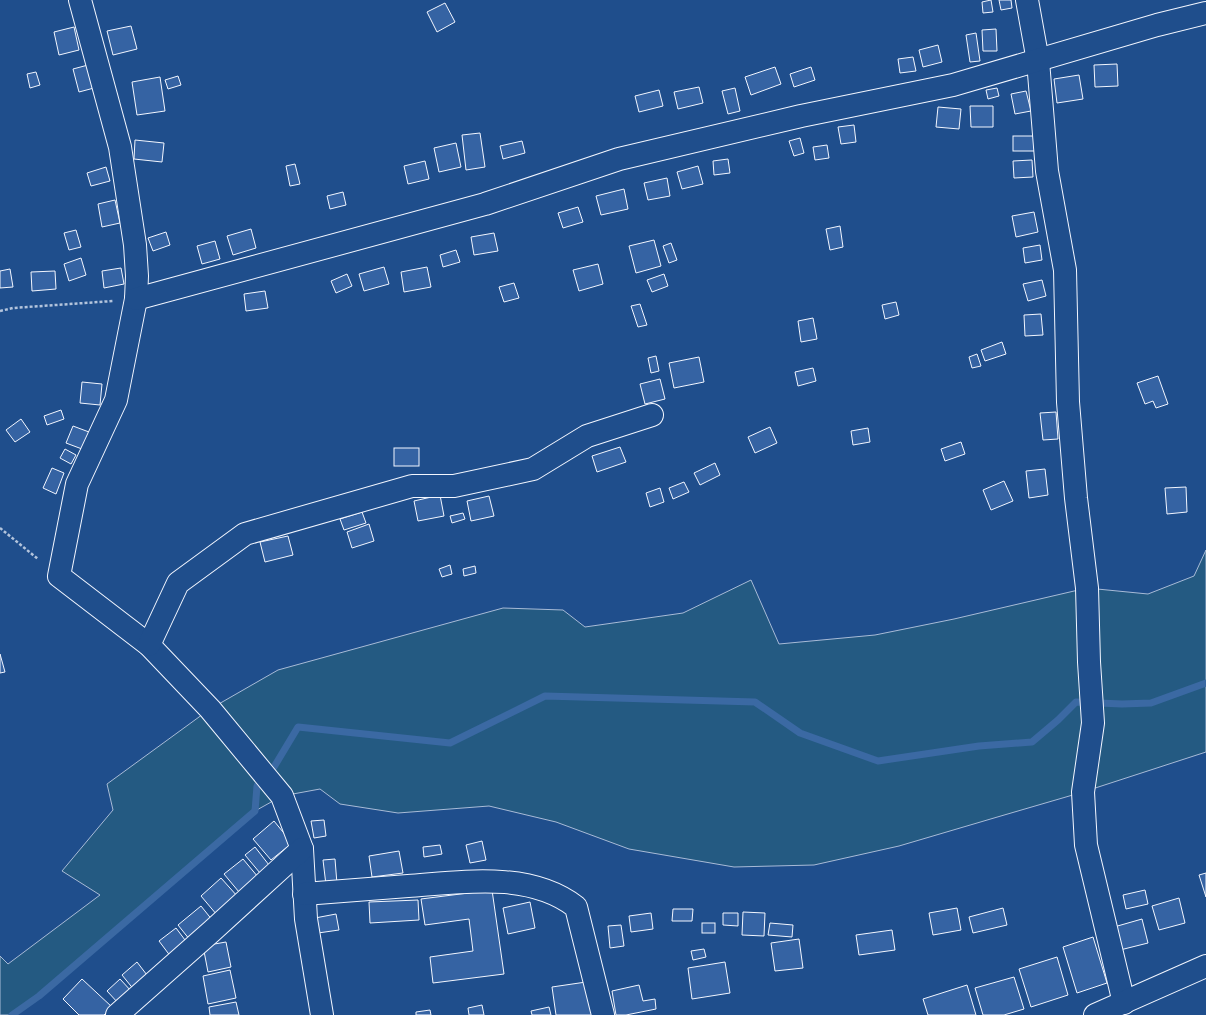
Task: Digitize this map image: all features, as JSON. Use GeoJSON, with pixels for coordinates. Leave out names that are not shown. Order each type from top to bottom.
{"type":"FeatureCollection","features":[{"type":"Feature","properties":{"kind":"street"},"geometry":{"type":"LineString","coordinates":[[80,0],[120,147],[135,245],[137,276],[136,299],[116,400],[77,484],[59,576],[150,645],[176,671],[215,715],[282,796],[302,849],[306,919],[322,1015]]}},
{"type":"Feature","properties":{"kind":"street"},"geometry":{"type":"LineString","coordinates":[[1027,0],[1038,61],[1047,171],[1065,270],[1068,402],[1076,498],[1087,588],[1089,662],[1093,723],[1083,792],[1086,845],[1124,1003]]}},
{"type":"Feature","properties":{"kind":"street"},"geometry":{"type":"LineString","coordinates":[[136,299],[484,204],[619,159],[801,116],[953,85],[1157,25],[1206,13]]}},
{"type":"Feature","properties":{"kind":"street"},"geometry":{"type":"LineString","coordinates":[[150,645],[178,583],[244,534],[412,486],[454,486],[533,469],[587,436],[652,415]]}},
{"type":"Feature","properties":{"kind":"street"},"geometry":{"type":"LineString","coordinates":[[117,1015],[201,942],[302,849]]}},
{"type":"Feature","properties":{"kind":"street"},"geometry":{"type":"LineString","coordinates":[[304,894],[480,881],[510,883],[542,889],[564,898],[576,907],[603,1015]]}},
{"type":"Feature","properties":{"kind":"street"},"geometry":{"type":"LineString","coordinates":[[1095,1015],[1206,966]]}},
{"type":"Feature","properties":{"kind":"path"},"geometry":{"type":"LineString","coordinates":[[0,311],[13,308],[136,299]]}},
{"type":"Feature","properties":{"kind":"path"},"geometry":{"type":"LineString","coordinates":[[0,528],[59,576]]}},
{"type":"Feature","properties":{"kind":"shaded area"},"geometry":{"type":"Polygon","coordinates":[[[1206,550],[1206,752],[1083,792],[899,846],[814,865],[734,867],[629,849],[556,822],[489,806],[398,813],[340,804],[320,789],[282,796],[255,811],[39,996],[12,1015],[0,1015],[0,956],[8,964],[100,895],[62,871],[113,810],[107,784],[210,709],[278,670],[503,608],[563,610],[585,627],[683,613],[751,580],[779,644],[875,635],[954,619],[1087,588],[1148,594],[1194,576],[1206,550]]]}},
{"type":"Feature","properties":{"kind":"building"},"geometry":{"type":"Polygon","coordinates":[[[991,0],[993,12],[983,13],[982,2],[991,0]]]}},
{"type":"Feature","properties":{"kind":"building"},"geometry":{"type":"Polygon","coordinates":[[[999,0],[1011,0],[1012,8],[1001,10],[999,0]]]}},
{"type":"Feature","properties":{"kind":"building"},"geometry":{"type":"Polygon","coordinates":[[[445,3],[455,22],[437,32],[427,12],[445,3]]]}},
{"type":"Feature","properties":{"kind":"building"},"geometry":{"type":"Polygon","coordinates":[[[131,26],[137,49],[113,55],[107,31],[131,26]]]}},
{"type":"Feature","properties":{"kind":"building"},"geometry":{"type":"Polygon","coordinates":[[[74,27],[79,50],[59,55],[54,32],[74,27]]]}},
{"type":"Feature","properties":{"kind":"building"},"geometry":{"type":"Polygon","coordinates":[[[996,29],[997,51],[983,51],[982,30],[996,29]]]}},
{"type":"Feature","properties":{"kind":"building"},"geometry":{"type":"Polygon","coordinates":[[[976,33],[980,61],[970,62],[966,35],[976,33]]]}},
{"type":"Feature","properties":{"kind":"building"},"geometry":{"type":"Polygon","coordinates":[[[938,45],[942,62],[923,67],[919,50],[938,45]]]}},
{"type":"Feature","properties":{"kind":"building"},"geometry":{"type":"Polygon","coordinates":[[[913,57],[916,71],[900,73],[898,59],[913,57]]]}},
{"type":"Feature","properties":{"kind":"building"},"geometry":{"type":"Polygon","coordinates":[[[1117,64],[1118,86],[1095,87],[1094,65],[1117,64]]]}},
{"type":"Feature","properties":{"kind":"building"},"geometry":{"type":"Polygon","coordinates":[[[88,65],[94,88],[79,92],[73,69],[88,65]]]}},
{"type":"Feature","properties":{"kind":"building"},"geometry":{"type":"Polygon","coordinates":[[[775,67],[781,84],[751,95],[745,77],[775,67]]]}},
{"type":"Feature","properties":{"kind":"building"},"geometry":{"type":"Polygon","coordinates":[[[811,67],[815,80],[794,87],[790,74],[811,67]]]}},
{"type":"Feature","properties":{"kind":"building"},"geometry":{"type":"Polygon","coordinates":[[[36,72],[40,85],[30,88],[27,74],[36,72]]]}},
{"type":"Feature","properties":{"kind":"building"},"geometry":{"type":"Polygon","coordinates":[[[1079,75],[1083,99],[1057,103],[1054,79],[1079,75]]]}},
{"type":"Feature","properties":{"kind":"building"},"geometry":{"type":"Polygon","coordinates":[[[178,76],[181,85],[168,89],[165,80],[178,76]]]}},
{"type":"Feature","properties":{"kind":"building"},"geometry":{"type":"Polygon","coordinates":[[[160,77],[165,111],[137,115],[132,82],[160,77]]]}},
{"type":"Feature","properties":{"kind":"building"},"geometry":{"type":"Polygon","coordinates":[[[699,87],[703,103],[678,109],[674,92],[699,87]]]}},
{"type":"Feature","properties":{"kind":"building"},"geometry":{"type":"Polygon","coordinates":[[[735,88],[740,111],[728,114],[722,91],[735,88]]]}},
{"type":"Feature","properties":{"kind":"building"},"geometry":{"type":"Polygon","coordinates":[[[997,88],[999,96],[988,99],[986,90],[997,88]]]}},
{"type":"Feature","properties":{"kind":"building"},"geometry":{"type":"Polygon","coordinates":[[[659,90],[663,106],[639,112],[635,96],[659,90]]]}},
{"type":"Feature","properties":{"kind":"building"},"geometry":{"type":"Polygon","coordinates":[[[1026,91],[1031,111],[1015,114],[1011,94],[1026,91]]]}},
{"type":"Feature","properties":{"kind":"building"},"geometry":{"type":"Polygon","coordinates":[[[970,106],[993,106],[993,127],[971,127],[970,106]]]}},
{"type":"Feature","properties":{"kind":"building"},"geometry":{"type":"Polygon","coordinates":[[[938,107],[961,109],[959,129],[936,127],[938,107]]]}},
{"type":"Feature","properties":{"kind":"building"},"geometry":{"type":"Polygon","coordinates":[[[854,125],[856,142],[841,144],[838,127],[854,125]]]}},
{"type":"Feature","properties":{"kind":"building"},"geometry":{"type":"Polygon","coordinates":[[[480,133],[485,167],[466,170],[462,135],[480,133]]]}},
{"type":"Feature","properties":{"kind":"building"},"geometry":{"type":"Polygon","coordinates":[[[1013,136],[1035,136],[1035,151],[1013,151],[1013,136]]]}},
{"type":"Feature","properties":{"kind":"building"},"geometry":{"type":"Polygon","coordinates":[[[800,138],[804,153],[794,156],[789,141],[800,138]]]}},
{"type":"Feature","properties":{"kind":"building"},"geometry":{"type":"Polygon","coordinates":[[[135,140],[164,143],[162,162],[134,159],[135,140]]]}},
{"type":"Feature","properties":{"kind":"building"},"geometry":{"type":"Polygon","coordinates":[[[522,141],[525,153],[503,159],[500,146],[522,141]]]}},
{"type":"Feature","properties":{"kind":"building"},"geometry":{"type":"Polygon","coordinates":[[[456,143],[461,167],[439,172],[434,148],[456,143]]]}},
{"type":"Feature","properties":{"kind":"building"},"geometry":{"type":"Polygon","coordinates":[[[827,145],[829,158],[815,160],[813,147],[827,145]]]}},
{"type":"Feature","properties":{"kind":"building"},"geometry":{"type":"Polygon","coordinates":[[[728,159],[730,173],[714,175],[713,161],[728,159]]]}},
{"type":"Feature","properties":{"kind":"building"},"geometry":{"type":"Polygon","coordinates":[[[1032,160],[1033,177],[1014,178],[1013,161],[1032,160]]]}},
{"type":"Feature","properties":{"kind":"building"},"geometry":{"type":"Polygon","coordinates":[[[425,161],[429,179],[408,184],[404,166],[425,161]]]}},
{"type":"Feature","properties":{"kind":"building"},"geometry":{"type":"Polygon","coordinates":[[[295,164],[300,184],[290,186],[286,166],[295,164]]]}},
{"type":"Feature","properties":{"kind":"building"},"geometry":{"type":"Polygon","coordinates":[[[698,166],[703,184],[682,189],[677,172],[698,166]]]}},
{"type":"Feature","properties":{"kind":"building"},"geometry":{"type":"Polygon","coordinates":[[[106,167],[110,181],[91,186],[87,173],[106,167]]]}},
{"type":"Feature","properties":{"kind":"building"},"geometry":{"type":"Polygon","coordinates":[[[667,178],[670,196],[648,200],[644,183],[667,178]]]}},
{"type":"Feature","properties":{"kind":"building"},"geometry":{"type":"Polygon","coordinates":[[[624,189],[628,209],[601,215],[596,196],[624,189]]]}},
{"type":"Feature","properties":{"kind":"building"},"geometry":{"type":"Polygon","coordinates":[[[343,192],[346,205],[330,209],[327,196],[343,192]]]}},
{"type":"Feature","properties":{"kind":"building"},"geometry":{"type":"Polygon","coordinates":[[[115,200],[120,223],[102,227],[98,204],[115,200]]]}},
{"type":"Feature","properties":{"kind":"building"},"geometry":{"type":"Polygon","coordinates":[[[578,207],[583,222],[563,228],[558,213],[578,207]]]}},
{"type":"Feature","properties":{"kind":"building"},"geometry":{"type":"Polygon","coordinates":[[[1034,212],[1038,232],[1016,237],[1012,216],[1034,212]]]}},
{"type":"Feature","properties":{"kind":"building"},"geometry":{"type":"Polygon","coordinates":[[[840,226],[843,247],[830,250],[826,229],[840,226]]]}},
{"type":"Feature","properties":{"kind":"building"},"geometry":{"type":"Polygon","coordinates":[[[251,229],[256,248],[233,255],[227,236],[251,229]]]}},
{"type":"Feature","properties":{"kind":"building"},"geometry":{"type":"Polygon","coordinates":[[[76,230],[81,247],[69,250],[64,233],[76,230]]]}},
{"type":"Feature","properties":{"kind":"building"},"geometry":{"type":"Polygon","coordinates":[[[166,232],[170,245],[153,251],[148,238],[166,232]]]}},
{"type":"Feature","properties":{"kind":"building"},"geometry":{"type":"Polygon","coordinates":[[[494,233],[498,251],[474,255],[471,237],[494,233]]]}},
{"type":"Feature","properties":{"kind":"building"},"geometry":{"type":"Polygon","coordinates":[[[654,240],[661,266],[636,273],[629,246],[654,240]]]}},
{"type":"Feature","properties":{"kind":"building"},"geometry":{"type":"Polygon","coordinates":[[[215,241],[220,259],[202,264],[197,246],[215,241]]]}},
{"type":"Feature","properties":{"kind":"building"},"geometry":{"type":"Polygon","coordinates":[[[671,243],[677,260],[669,263],[663,246],[671,243]]]}},
{"type":"Feature","properties":{"kind":"building"},"geometry":{"type":"Polygon","coordinates":[[[1040,245],[1042,260],[1025,263],[1023,248],[1040,245]]]}},
{"type":"Feature","properties":{"kind":"building"},"geometry":{"type":"Polygon","coordinates":[[[456,250],[460,262],[443,267],[440,255],[456,250]]]}},
{"type":"Feature","properties":{"kind":"building"},"geometry":{"type":"Polygon","coordinates":[[[81,258],[86,275],[69,281],[64,264],[81,258]]]}},
{"type":"Feature","properties":{"kind":"building"},"geometry":{"type":"Polygon","coordinates":[[[598,264],[603,284],[579,291],[573,270],[598,264]]]}},
{"type":"Feature","properties":{"kind":"building"},"geometry":{"type":"Polygon","coordinates":[[[384,267],[389,284],[364,291],[359,274],[384,267]]]}},
{"type":"Feature","properties":{"kind":"building"},"geometry":{"type":"Polygon","coordinates":[[[427,267],[431,287],[404,292],[401,272],[427,267]]]}},
{"type":"Feature","properties":{"kind":"building"},"geometry":{"type":"Polygon","coordinates":[[[121,268],[124,284],[104,288],[102,271],[121,268]]]}},
{"type":"Feature","properties":{"kind":"building"},"geometry":{"type":"Polygon","coordinates":[[[10,269],[13,287],[0,288],[0,271],[10,269]]]}},
{"type":"Feature","properties":{"kind":"building"},"geometry":{"type":"Polygon","coordinates":[[[55,271],[56,289],[32,291],[31,272],[55,271]]]}},
{"type":"Feature","properties":{"kind":"building"},"geometry":{"type":"Polygon","coordinates":[[[347,274],[352,286],[336,293],[331,281],[347,274]]]}},
{"type":"Feature","properties":{"kind":"building"},"geometry":{"type":"Polygon","coordinates":[[[664,274],[668,286],[652,292],[647,280],[664,274]]]}},
{"type":"Feature","properties":{"kind":"building"},"geometry":{"type":"Polygon","coordinates":[[[1042,280],[1046,296],[1028,301],[1023,284],[1042,280]]]}},
{"type":"Feature","properties":{"kind":"building"},"geometry":{"type":"Polygon","coordinates":[[[514,283],[519,298],[504,302],[499,287],[514,283]]]}},
{"type":"Feature","properties":{"kind":"building"},"geometry":{"type":"Polygon","coordinates":[[[265,291],[268,308],[246,311],[244,294],[265,291]]]}},
{"type":"Feature","properties":{"kind":"building"},"geometry":{"type":"Polygon","coordinates":[[[896,302],[899,315],[885,319],[882,305],[896,302]]]}},
{"type":"Feature","properties":{"kind":"building"},"geometry":{"type":"Polygon","coordinates":[[[640,304],[647,325],[638,327],[631,306],[640,304]]]}},
{"type":"Feature","properties":{"kind":"building"},"geometry":{"type":"Polygon","coordinates":[[[1041,314],[1043,335],[1025,336],[1024,315],[1041,314]]]}},
{"type":"Feature","properties":{"kind":"building"},"geometry":{"type":"Polygon","coordinates":[[[813,318],[817,339],[801,342],[798,321],[813,318]]]}},
{"type":"Feature","properties":{"kind":"building"},"geometry":{"type":"Polygon","coordinates":[[[1002,342],[1006,354],[985,361],[981,350],[1002,342]]]}},
{"type":"Feature","properties":{"kind":"building"},"geometry":{"type":"Polygon","coordinates":[[[977,354],[981,366],[972,368],[969,357],[977,354]]]}},
{"type":"Feature","properties":{"kind":"building"},"geometry":{"type":"Polygon","coordinates":[[[656,356],[659,371],[651,373],[648,358],[656,356]]]}},
{"type":"Feature","properties":{"kind":"building"},"geometry":{"type":"Polygon","coordinates":[[[699,357],[704,382],[674,388],[669,363],[699,357]]]}},
{"type":"Feature","properties":{"kind":"building"},"geometry":{"type":"Polygon","coordinates":[[[813,368],[816,381],[798,386],[795,372],[813,368]]]}},
{"type":"Feature","properties":{"kind":"building"},"geometry":{"type":"Polygon","coordinates":[[[1158,376],[1168,404],[1156,408],[1153,401],[1145,404],[1137,383],[1158,376]]]}},
{"type":"Feature","properties":{"kind":"building"},"geometry":{"type":"Polygon","coordinates":[[[660,379],[665,399],[645,404],[640,384],[660,379]]]}},
{"type":"Feature","properties":{"kind":"building"},"geometry":{"type":"Polygon","coordinates":[[[82,382],[102,384],[100,405],[80,403],[82,382]]]}},
{"type":"Feature","properties":{"kind":"building"},"geometry":{"type":"Polygon","coordinates":[[[61,410],[64,419],[47,425],[44,416],[61,410]]]}},
{"type":"Feature","properties":{"kind":"building"},"geometry":{"type":"Polygon","coordinates":[[[1056,412],[1058,439],[1043,440],[1040,413],[1056,412]]]}},
{"type":"Feature","properties":{"kind":"building"},"geometry":{"type":"Polygon","coordinates":[[[21,419],[30,432],[15,442],[6,430],[21,419]]]}},
{"type":"Feature","properties":{"kind":"building"},"geometry":{"type":"Polygon","coordinates":[[[73,426],[89,432],[82,449],[66,443],[73,426]]]}},
{"type":"Feature","properties":{"kind":"building"},"geometry":{"type":"Polygon","coordinates":[[[770,427],[777,443],[755,453],[748,437],[770,427]]]}},
{"type":"Feature","properties":{"kind":"building"},"geometry":{"type":"Polygon","coordinates":[[[868,428],[870,442],[853,445],[851,431],[868,428]]]}},
{"type":"Feature","properties":{"kind":"building"},"geometry":{"type":"Polygon","coordinates":[[[961,442],[965,454],[945,461],[941,449],[961,442]]]}},
{"type":"Feature","properties":{"kind":"building"},"geometry":{"type":"Polygon","coordinates":[[[620,447],[626,462],[597,472],[592,456],[620,447]]]}},
{"type":"Feature","properties":{"kind":"building"},"geometry":{"type":"Polygon","coordinates":[[[394,448],[419,448],[419,466],[394,466],[394,448]]]}},
{"type":"Feature","properties":{"kind":"building"},"geometry":{"type":"Polygon","coordinates":[[[65,449],[76,455],[71,464],[60,458],[65,449]]]}},
{"type":"Feature","properties":{"kind":"building"},"geometry":{"type":"Polygon","coordinates":[[[715,463],[720,475],[700,485],[694,473],[715,463]]]}},
{"type":"Feature","properties":{"kind":"building"},"geometry":{"type":"Polygon","coordinates":[[[52,468],[64,473],[56,494],[43,488],[52,468]]]}},
{"type":"Feature","properties":{"kind":"building"},"geometry":{"type":"Polygon","coordinates":[[[1045,469],[1048,495],[1029,498],[1026,471],[1045,469]]]}},
{"type":"Feature","properties":{"kind":"building"},"geometry":{"type":"Polygon","coordinates":[[[1004,481],[1013,501],[991,510],[983,490],[1004,481]]]}},
{"type":"Feature","properties":{"kind":"building"},"geometry":{"type":"Polygon","coordinates":[[[684,482],[689,492],[673,499],[669,488],[684,482]]]}},
{"type":"Feature","properties":{"kind":"building"},"geometry":{"type":"Polygon","coordinates":[[[1186,487],[1187,512],[1167,514],[1165,488],[1186,487]]]}},
{"type":"Feature","properties":{"kind":"building"},"geometry":{"type":"Polygon","coordinates":[[[660,488],[664,502],[650,507],[646,493],[660,488]]]}},
{"type":"Feature","properties":{"kind":"building"},"geometry":{"type":"Polygon","coordinates":[[[440,495],[444,516],[418,521],[414,501],[440,495]]]}},
{"type":"Feature","properties":{"kind":"building"},"geometry":{"type":"Polygon","coordinates":[[[489,496],[494,516],[471,521],[467,501],[489,496]]]}},
{"type":"Feature","properties":{"kind":"building"},"geometry":{"type":"Polygon","coordinates":[[[362,512],[366,523],[344,530],[340,519],[362,512]]]}},
{"type":"Feature","properties":{"kind":"building"},"geometry":{"type":"Polygon","coordinates":[[[463,513],[465,519],[452,523],[450,516],[463,513]]]}},
{"type":"Feature","properties":{"kind":"building"},"geometry":{"type":"Polygon","coordinates":[[[369,524],[374,541],[352,548],[347,532],[369,524]]]}},
{"type":"Feature","properties":{"kind":"building"},"geometry":{"type":"Polygon","coordinates":[[[288,536],[293,555],[265,562],[260,542],[288,536]]]}},
{"type":"Feature","properties":{"kind":"building"},"geometry":{"type":"Polygon","coordinates":[[[450,565],[452,574],[442,577],[439,569],[450,565]]]}},
{"type":"Feature","properties":{"kind":"building"},"geometry":{"type":"Polygon","coordinates":[[[475,566],[476,573],[464,576],[463,569],[475,566]]]}},
{"type":"Feature","properties":{"kind":"building"},"geometry":{"type":"Polygon","coordinates":[[[0,654],[5,672],[0,673],[0,654]]]}},
{"type":"Feature","properties":{"kind":"building"},"geometry":{"type":"Polygon","coordinates":[[[324,820],[326,836],[314,838],[311,821],[324,820]]]}},
{"type":"Feature","properties":{"kind":"building"},"geometry":{"type":"Polygon","coordinates":[[[274,821],[292,843],[271,860],[253,839],[274,821]]]}},
{"type":"Feature","properties":{"kind":"building"},"geometry":{"type":"Polygon","coordinates":[[[482,841],[486,860],[470,863],[466,845],[482,841]]]}},
{"type":"Feature","properties":{"kind":"building"},"geometry":{"type":"Polygon","coordinates":[[[440,845],[442,854],[424,857],[423,847],[440,845]]]}},
{"type":"Feature","properties":{"kind":"building"},"geometry":{"type":"Polygon","coordinates":[[[255,847],[269,865],[260,873],[245,855],[255,847]]]}},
{"type":"Feature","properties":{"kind":"building"},"geometry":{"type":"Polygon","coordinates":[[[399,851],[403,873],[372,877],[369,856],[399,851]]]}},
{"type":"Feature","properties":{"kind":"building"},"geometry":{"type":"Polygon","coordinates":[[[243,859],[258,877],[239,892],[224,874],[243,859]]]}},
{"type":"Feature","properties":{"kind":"building"},"geometry":{"type":"Polygon","coordinates":[[[335,859],[337,884],[326,885],[323,860],[335,859]]]}},
{"type":"Feature","properties":{"kind":"building"},"geometry":{"type":"Polygon","coordinates":[[[1206,873],[1206,897],[1199,875],[1206,873]]]}},
{"type":"Feature","properties":{"kind":"building"},"geometry":{"type":"Polygon","coordinates":[[[221,878],[238,897],[217,915],[201,896],[221,878]]]}},
{"type":"Feature","properties":{"kind":"building"},"geometry":{"type":"Polygon","coordinates":[[[492,890],[504,974],[433,983],[430,957],[473,951],[469,919],[425,925],[421,899],[492,890]]]}},
{"type":"Feature","properties":{"kind":"building"},"geometry":{"type":"Polygon","coordinates":[[[1145,890],[1148,904],[1126,909],[1123,895],[1145,890]]]}},
{"type":"Feature","properties":{"kind":"building"},"geometry":{"type":"Polygon","coordinates":[[[1179,898],[1185,923],[1159,930],[1152,906],[1179,898]]]}},
{"type":"Feature","properties":{"kind":"building"},"geometry":{"type":"Polygon","coordinates":[[[418,900],[419,920],[370,923],[369,902],[418,900]]]}},
{"type":"Feature","properties":{"kind":"building"},"geometry":{"type":"Polygon","coordinates":[[[530,902],[535,928],[508,934],[503,908],[530,902]]]}},
{"type":"Feature","properties":{"kind":"building"},"geometry":{"type":"Polygon","coordinates":[[[201,906],[213,921],[190,940],[178,925],[201,906]]]}},
{"type":"Feature","properties":{"kind":"building"},"geometry":{"type":"Polygon","coordinates":[[[957,908],[961,930],[933,935],[929,913],[957,908]]]}},
{"type":"Feature","properties":{"kind":"building"},"geometry":{"type":"Polygon","coordinates":[[[1003,908],[1007,925],[973,933],[969,917],[1003,908]]]}},
{"type":"Feature","properties":{"kind":"building"},"geometry":{"type":"Polygon","coordinates":[[[673,909],[693,909],[692,921],[672,921],[673,909]]]}},
{"type":"Feature","properties":{"kind":"building"},"geometry":{"type":"Polygon","coordinates":[[[743,912],[765,913],[764,936],[742,935],[743,912]]]}},
{"type":"Feature","properties":{"kind":"building"},"geometry":{"type":"Polygon","coordinates":[[[651,913],[653,929],[631,932],[629,916],[651,913]]]}},
{"type":"Feature","properties":{"kind":"building"},"geometry":{"type":"Polygon","coordinates":[[[723,913],[738,913],[738,926],[723,925],[723,913]]]}},
{"type":"Feature","properties":{"kind":"building"},"geometry":{"type":"Polygon","coordinates":[[[336,914],[339,930],[318,933],[315,918],[336,914]]]}},
{"type":"Feature","properties":{"kind":"building"},"geometry":{"type":"Polygon","coordinates":[[[1142,919],[1148,943],[1120,950],[1114,927],[1142,919]]]}},
{"type":"Feature","properties":{"kind":"building"},"geometry":{"type":"Polygon","coordinates":[[[702,923],[715,923],[715,933],[702,933],[702,923]]]}},
{"type":"Feature","properties":{"kind":"building"},"geometry":{"type":"Polygon","coordinates":[[[770,923],[793,925],[792,937],[768,935],[770,923]]]}},
{"type":"Feature","properties":{"kind":"building"},"geometry":{"type":"Polygon","coordinates":[[[621,925],[624,946],[610,948],[608,926],[621,925]]]}},
{"type":"Feature","properties":{"kind":"building"},"geometry":{"type":"Polygon","coordinates":[[[176,928],[188,944],[171,957],[159,941],[176,928]]]}},
{"type":"Feature","properties":{"kind":"building"},"geometry":{"type":"Polygon","coordinates":[[[892,930],[895,950],[859,955],[856,935],[892,930]]]}},
{"type":"Feature","properties":{"kind":"building"},"geometry":{"type":"Polygon","coordinates":[[[1093,937],[1107,983],[1077,993],[1063,947],[1093,937]]]}},
{"type":"Feature","properties":{"kind":"building"},"geometry":{"type":"Polygon","coordinates":[[[799,939],[803,968],[775,971],[771,943],[799,939]]]}},
{"type":"Feature","properties":{"kind":"building"},"geometry":{"type":"Polygon","coordinates":[[[226,942],[231,967],[208,972],[203,946],[226,942]]]}},
{"type":"Feature","properties":{"kind":"building"},"geometry":{"type":"Polygon","coordinates":[[[704,949],[706,957],[693,960],[691,951],[704,949]]]}},
{"type":"Feature","properties":{"kind":"building"},"geometry":{"type":"Polygon","coordinates":[[[1057,957],[1068,995],[1031,1007],[1019,969],[1057,957]]]}},
{"type":"Feature","properties":{"kind":"building"},"geometry":{"type":"Polygon","coordinates":[[[137,962],[150,979],[135,991],[122,975],[137,962]]]}},
{"type":"Feature","properties":{"kind":"building"},"geometry":{"type":"Polygon","coordinates":[[[725,962],[730,993],[692,999],[688,968],[725,962]]]}},
{"type":"Feature","properties":{"kind":"building"},"geometry":{"type":"Polygon","coordinates":[[[230,970],[236,998],[208,1004],[203,976],[230,970]]]}},
{"type":"Feature","properties":{"kind":"building"},"geometry":{"type":"Polygon","coordinates":[[[1014,977],[1024,1009],[1004,1015],[983,1015],[975,988],[1014,977]]]}},
{"type":"Feature","properties":{"kind":"building"},"geometry":{"type":"Polygon","coordinates":[[[82,979],[112,1007],[104,1015],[79,1015],[63,999],[82,979]]]}},
{"type":"Feature","properties":{"kind":"building"},"geometry":{"type":"Polygon","coordinates":[[[120,979],[132,992],[119,1004],[107,991],[120,979]]]}},
{"type":"Feature","properties":{"kind":"building"},"geometry":{"type":"Polygon","coordinates":[[[586,982],[592,1015],[556,1015],[552,987],[586,982]]]}},
{"type":"Feature","properties":{"kind":"building"},"geometry":{"type":"Polygon","coordinates":[[[639,985],[643,1001],[655,999],[656,1009],[626,1015],[616,1015],[612,991],[639,985]]]}},
{"type":"Feature","properties":{"kind":"building"},"geometry":{"type":"Polygon","coordinates":[[[967,985],[976,1015],[928,1015],[923,999],[967,985]]]}},
{"type":"Feature","properties":{"kind":"building"},"geometry":{"type":"Polygon","coordinates":[[[236,1002],[239,1015],[210,1015],[209,1007],[236,1002]]]}},
{"type":"Feature","properties":{"kind":"building"},"geometry":{"type":"Polygon","coordinates":[[[482,1005],[484,1015],[469,1015],[468,1008],[482,1005]]]}},
{"type":"Feature","properties":{"kind":"building"},"geometry":{"type":"Polygon","coordinates":[[[549,1007],[551,1015],[532,1015],[531,1011],[549,1007]]]}},
{"type":"Feature","properties":{"kind":"building"},"geometry":{"type":"Polygon","coordinates":[[[430,1010],[431,1015],[416,1015],[416,1012],[430,1010]]]}},
{"type":"Feature","properties":{"kind":"waterway"},"geometry":{"type":"LineString","coordinates":[[274,767],[298,727],[450,743],[545,696],[755,702],[800,733],[878,761],[979,746],[1032,742],[1058,720],[1076,702],[1122,704],[1151,703],[1206,683]]}},
{"type":"Feature","properties":{"kind":"waterway"},"geometry":{"type":"LineString","coordinates":[[12,1015],[39,996],[255,811],[257,786]]}}]}
